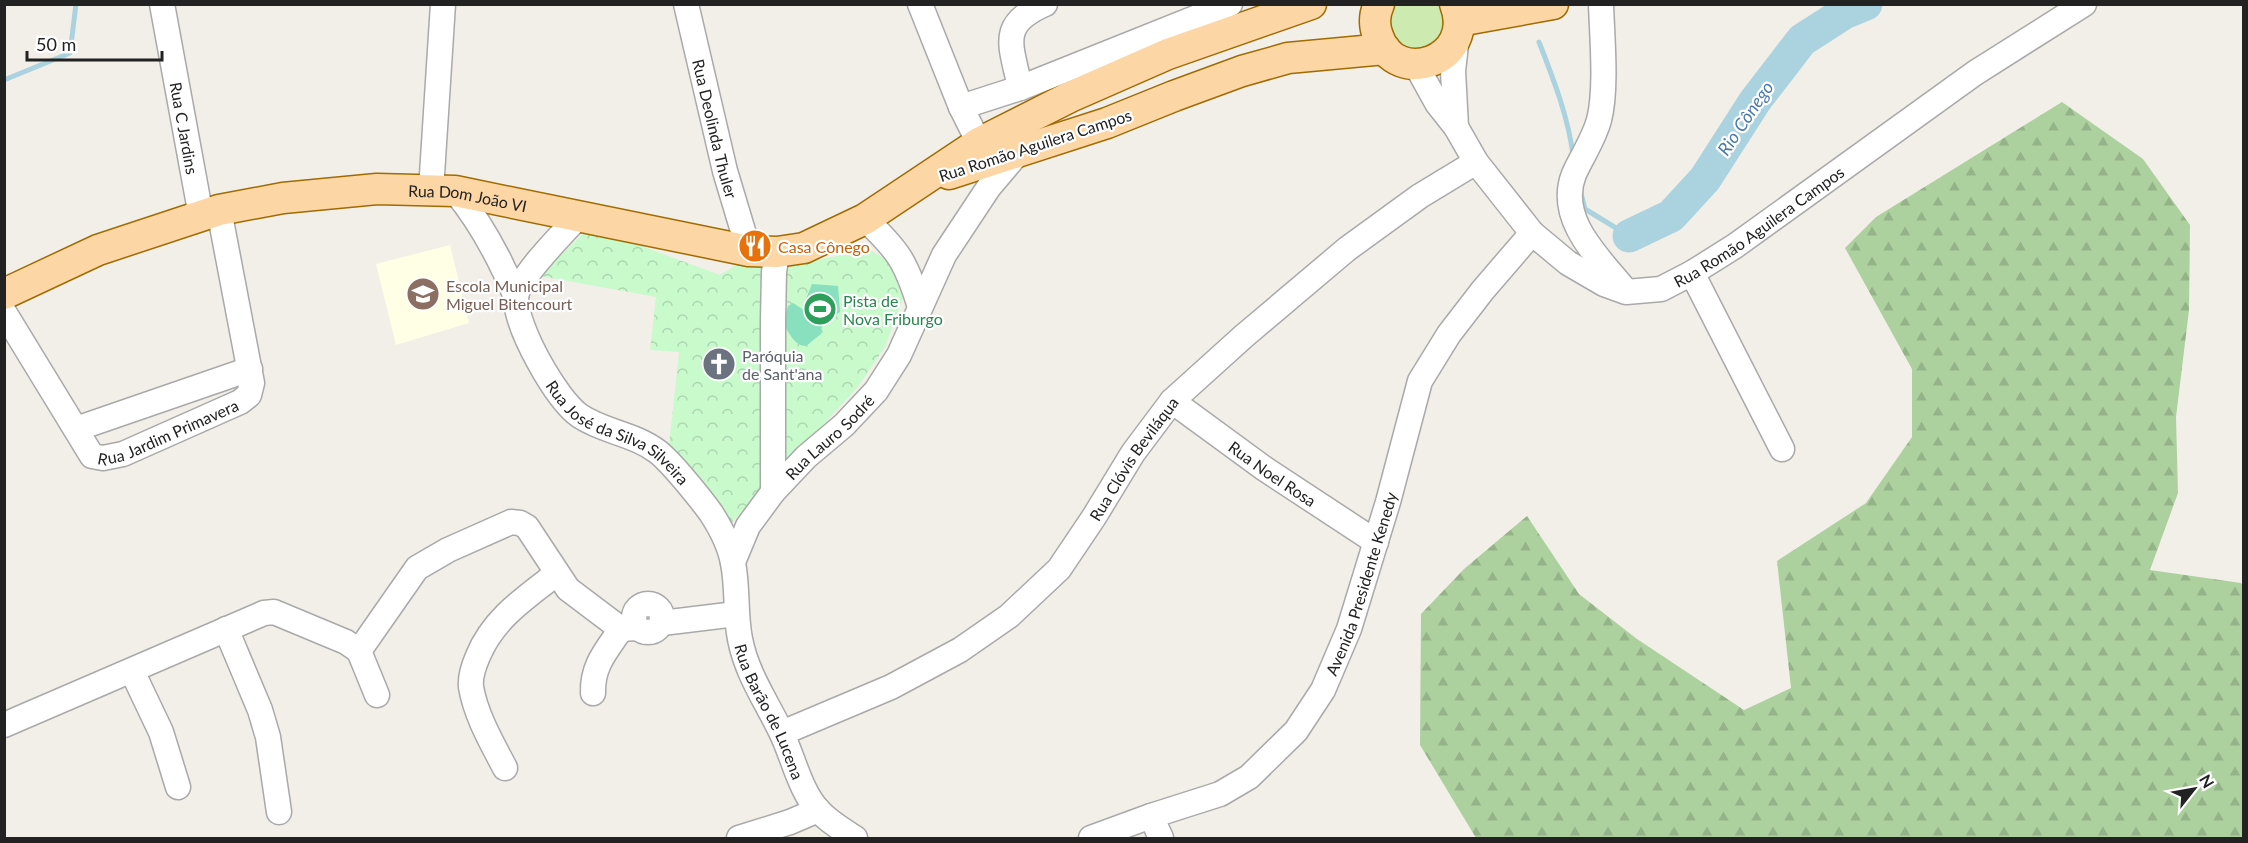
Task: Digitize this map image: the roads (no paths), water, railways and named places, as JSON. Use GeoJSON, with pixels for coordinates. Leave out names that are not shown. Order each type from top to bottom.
{"type":"FeatureCollection","features":[{"type":"Feature","properties":{"kind":"main road","name":"Rua Romão Aguilera Campos"},"geometry":{"type":"LineString","coordinates":[[924,181],[979,143],[1071,97],[1168,54],[1311,4]]}},
{"type":"Feature","properties":{"kind":"main road"},"geometry":{"type":"LineString","coordinates":[[1379,4],[1375,25],[1380,42],[1398,60],[1416,64],[1425,64],[1441,57],[1453,44],[1457,20],[1553,4]]}},
{"type":"Feature","properties":{"kind":"main road","name":"Rua Romão Aguilera Campos"},"geometry":{"type":"LineString","coordinates":[[924,181],[1017,154],[1107,123],[1242,71],[1288,58],[1385,49]]}},
{"type":"Feature","properties":{"kind":"main road","name":"Rua Dom João VI"},"geometry":{"type":"LineString","coordinates":[[4,294],[98,250],[210,213],[336,192],[377,189],[443,190],[763,252],[804,248],[865,219],[924,181]]}},
{"type":"Feature","properties":{"kind":"street","name":"Rua C Jardins"},"geometry":{"type":"LineString","coordinates":[[162,4],[210,213]]}},
{"type":"Feature","properties":{"kind":"street"},"geometry":{"type":"LineString","coordinates":[[443,4],[443,190]]}},
{"type":"Feature","properties":{"kind":"street","name":"Rua Deolinda Thuler"},"geometry":{"type":"LineString","coordinates":[[686,4],[725,171],[763,252]]}},
{"type":"Feature","properties":{"kind":"street"},"geometry":{"type":"LineString","coordinates":[[920,4],[979,143]]}},
{"type":"Feature","properties":{"kind":"street"},"geometry":{"type":"LineString","coordinates":[[1020,88],[1011,40],[1013,27],[1032,10],[1045,4]]}},
{"type":"Feature","properties":{"kind":"street"},"geometry":{"type":"LineString","coordinates":[[962,107],[1020,88],[1230,4]]}},
{"type":"Feature","properties":{"kind":"street"},"geometry":{"type":"LineString","coordinates":[[1601,4],[1603,63],[1599,119],[1574,176],[1569,205],[1574,223],[1626,292]]}},
{"type":"Feature","properties":{"kind":"street","name":"Rua Romão Aguilera Campos"},"geometry":{"type":"LineString","coordinates":[[1416,64],[1437,103],[1456,127],[1476,162],[1532,233],[1568,263],[1604,284],[1626,292],[1661,289],[1735,246],[1975,74],[2084,4]]}},
{"type":"Feature","properties":{"kind":"street"},"geometry":{"type":"LineString","coordinates":[[1456,127],[1453,71],[1457,20]]}},
{"type":"Feature","properties":{"kind":"street","name":"Rua Lauro Sodré"},"geometry":{"type":"LineString","coordinates":[[733,562],[748,526],[773,492],[806,457],[844,425],[876,391],[898,355],[944,255],[989,187],[1017,154]]}},
{"type":"Feature","properties":{"kind":"street","name":"Rua Clóvis Beviláqua"},"geometry":{"type":"LineString","coordinates":[[782,734],[891,687],[960,650],[1009,616],[1059,569],[1133,453],[1172,401],[1244,336],[1347,249],[1420,196],[1476,162]]}},
{"type":"Feature","properties":{"kind":"street","name":"Rua José da Silva Silveira"},"geometry":{"type":"LineString","coordinates":[[443,190],[472,211],[489,239],[503,264],[535,353],[563,400],[580,416],[637,440],[658,452],[709,511],[719,528],[733,562]]}},
{"type":"Feature","properties":{"kind":"street","name":"Rua Jardim Primavera"},"geometry":{"type":"LineString","coordinates":[[4,312],[92,456],[103,458],[123,454],[240,402],[249,395],[252,383],[250,369],[210,213]]}},
{"type":"Feature","properties":{"kind":"street"},"geometry":{"type":"LineString","coordinates":[[516,297],[529,273],[579,216]]}},
{"type":"Feature","properties":{"kind":"street"},"geometry":{"type":"LineString","coordinates":[[865,219],[900,255],[910,275],[920,307]]}},
{"type":"Feature","properties":{"kind":"street","name":"Avenida Presidente Kenedy"},"geometry":{"type":"LineString","coordinates":[[1091,838],[1220,794],[1249,777],[1296,731],[1323,690],[1349,629],[1376,542],[1420,381],[1463,316],[1532,233]]}},
{"type":"Feature","properties":{"kind":"street"},"geometry":{"type":"LineString","coordinates":[[763,252],[774,272],[773,492]]}},
{"type":"Feature","properties":{"kind":"street"},"geometry":{"type":"LineString","coordinates":[[1692,273],[1782,449]]}},
{"type":"Feature","properties":{"kind":"street","name":"Rua Jardim Primavera"},"geometry":{"type":"LineString","coordinates":[[76,429],[250,369]]}},
{"type":"Feature","properties":{"kind":"street","name":"Rua Noel Rosa"},"geometry":{"type":"LineString","coordinates":[[1172,401],[1266,469],[1376,542]]}},
{"type":"Feature","properties":{"kind":"street"},"geometry":{"type":"LineString","coordinates":[[359,651],[417,568],[448,550],[511,522],[527,527],[568,589],[629,628]]}},
{"type":"Feature","properties":{"kind":"street","name":"Rua Barão de Lucena"},"geometry":{"type":"LineString","coordinates":[[733,562],[736,614],[748,670],[818,810],[855,838]]}},
{"type":"Feature","properties":{"kind":"street"},"geometry":{"type":"LineString","coordinates":[[505,768],[483,725],[471,686],[474,666],[483,643],[500,619],[556,574]]}},
{"type":"Feature","properties":{"kind":"street"},"geometry":{"type":"LineString","coordinates":[[593,693],[593,679],[597,665],[629,628],[637,609],[646,603],[656,605],[662,613],[662,623],[736,614]]}},
{"type":"Feature","properties":{"kind":"street"},"geometry":{"type":"LineString","coordinates":[[4,725],[264,613],[274,612],[346,642],[359,651],[377,695]]}},
{"type":"Feature","properties":{"kind":"street"},"geometry":{"type":"LineString","coordinates":[[226,629],[252,688],[266,728],[279,812]]}},
{"type":"Feature","properties":{"kind":"street"},"geometry":{"type":"LineString","coordinates":[[132,671],[161,732],[178,788]]}},
{"type":"Feature","properties":{"kind":"street"},"geometry":{"type":"LineString","coordinates":[[739,838],[790,822],[818,810]]}},
{"type":"Feature","properties":{"kind":"street"},"geometry":{"type":"LineString","coordinates":[[1151,816],[1161,838]]}},
{"type":"Feature","properties":{"kind":"waterway"},"geometry":{"type":"LineString","coordinates":[[4,80],[70,53],[76,4]]}},
{"type":"Feature","properties":{"kind":"waterway","name":"Rio Cônego"},"geometry":{"type":"LineString","coordinates":[[1629,236],[1671,216],[1705,179],[1755,101],[1802,40],[1844,13],[1866,4]]}},
{"type":"Feature","properties":{"kind":"waterway"},"geometry":{"type":"LineString","coordinates":[[1539,42],[1564,112],[1573,155]]}},
{"type":"Feature","properties":{"kind":"waterway"},"geometry":{"type":"LineString","coordinates":[[1581,193],[1585,209],[1629,236]]}},
{"type":"Feature","properties":{"kind":"place","name":"Casa Cônego"},"geometry":{"type":"Point","coordinates":[755,246]}},
{"type":"Feature","properties":{"kind":"place","name":"Escola Municipal Miguel Bitencourt"},"geometry":{"type":"Point","coordinates":[423,294]}},
{"type":"Feature","properties":{"kind":"place","name":"Pista de Nova Friburgo"},"geometry":{"type":"Point","coordinates":[820,309]}},
{"type":"Feature","properties":{"kind":"place","name":"Paróquia de Sant'ana"},"geometry":{"type":"Point","coordinates":[719,364]}}]}
